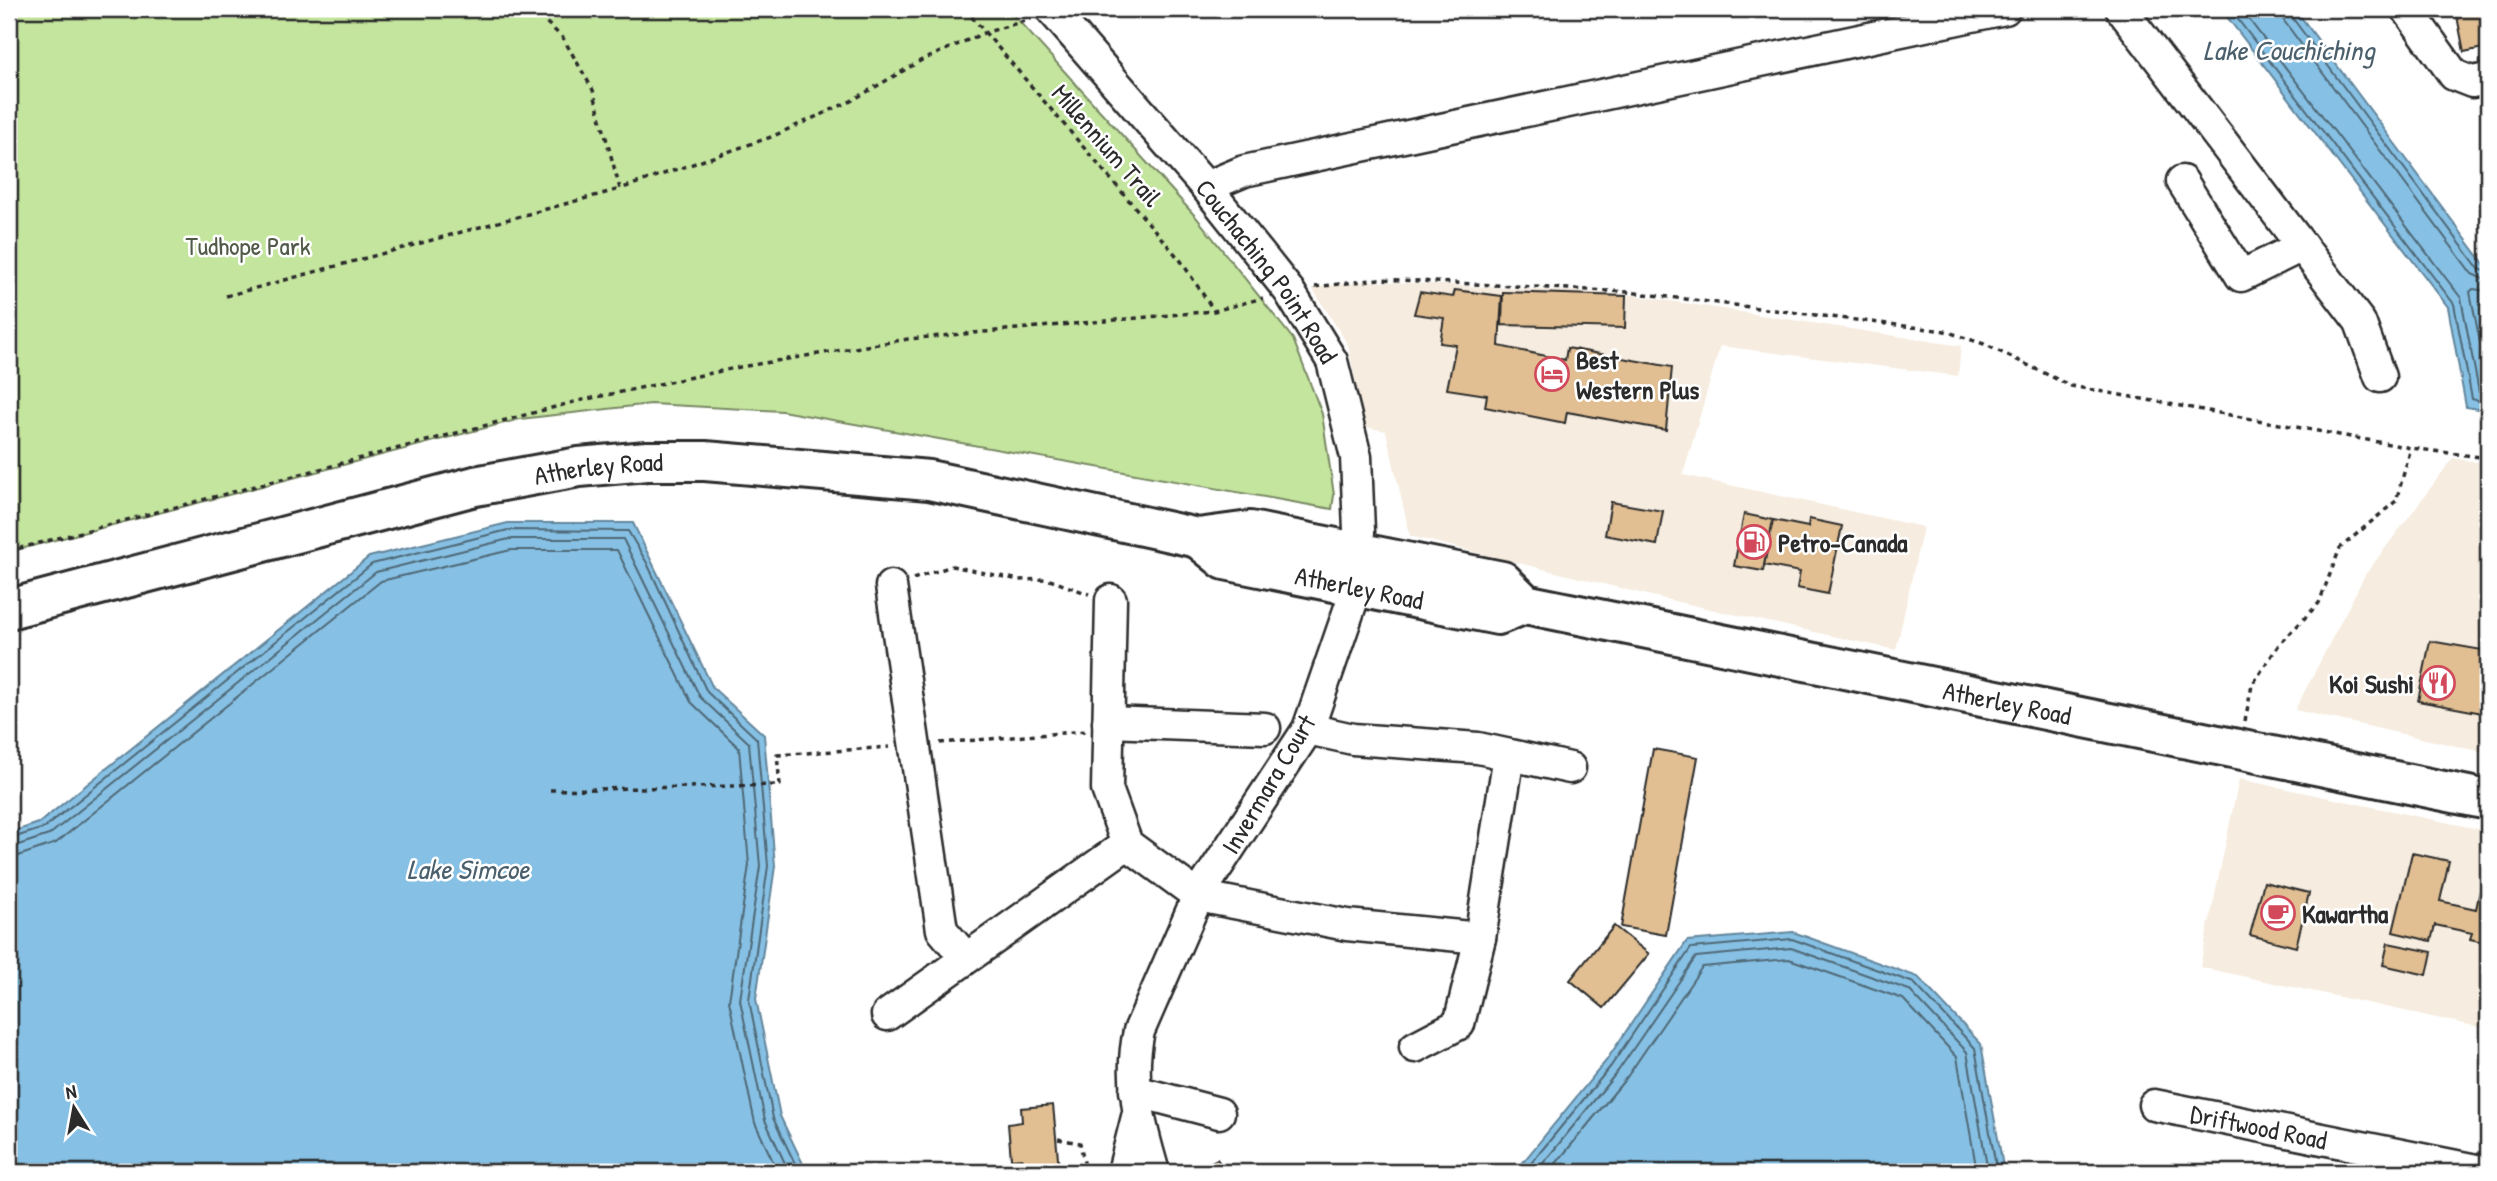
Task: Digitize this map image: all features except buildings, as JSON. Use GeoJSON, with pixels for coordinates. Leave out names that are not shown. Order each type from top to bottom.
{"type":"FeatureCollection","features":[{"type":"Feature","properties":{"kind":"highway","name":"Atherley Road"},"geometry":{"type":"LineString","coordinates":[[9,609],[475,486],[579,467],[647,461],[705,461],[929,480],[1198,538],[1225,560],[1358,571],[1499,615],[1525,604],[2488,800]]}},
{"type":"Feature","properties":{"kind":"street"},"geometry":{"type":"LineString","coordinates":[[1206,187],[1244,171],[2005,9]]}},
{"type":"Feature","properties":{"kind":"street"},"geometry":{"type":"LineString","coordinates":[[2121,9],[2361,322],[2379,377]]}},
{"type":"Feature","properties":{"kind":"street"},"geometry":{"type":"LineString","coordinates":[[2407,9],[2454,75],[2472,82],[2488,79]]}},
{"type":"Feature","properties":{"kind":"street","name":"Couchaching Point Road"},"geometry":{"type":"LineString","coordinates":[[1052,10],[1206,187],[1289,291],[1332,361],[1356,457],[1358,571]]}},
{"type":"Feature","properties":{"kind":"street"},"geometry":{"type":"LineString","coordinates":[[2182,181],[2241,276],[2302,246]]}},
{"type":"Feature","properties":{"kind":"street","name":"Invermara Court"},"geometry":{"type":"LineString","coordinates":[[1136,1102],[1134,1052],[1139,1031],[1198,897],[1308,729],[1358,571]]}},
{"type":"Feature","properties":{"kind":"street"},"geometry":{"type":"LineString","coordinates":[[891,586],[942,930],[965,957]]}},
{"type":"Feature","properties":{"kind":"street"},"geometry":{"type":"LineString","coordinates":[[1111,600],[1107,789],[1127,844],[1198,897],[1347,925],[1480,938]]}},
{"type":"Feature","properties":{"kind":"street"},"geometry":{"type":"LineString","coordinates":[[1108,722],[1265,728]]}},
{"type":"Feature","properties":{"kind":"street"},"geometry":{"type":"LineString","coordinates":[[1308,729],[1353,739],[1478,748],[1570,768]]}},
{"type":"Feature","properties":{"kind":"street"},"geometry":{"type":"LineString","coordinates":[[1415,1046],[1459,1024],[1480,938],[1509,755]]}},
{"type":"Feature","properties":{"kind":"street"},"geometry":{"type":"LineString","coordinates":[[887,1015],[1127,844]]}},
{"type":"Feature","properties":{"kind":"street"},"geometry":{"type":"LineString","coordinates":[[1136,1102],[1219,1113]]}},
{"type":"Feature","properties":{"kind":"street"},"geometry":{"type":"LineString","coordinates":[[1123,1172],[1136,1102]]}},
{"type":"Feature","properties":{"kind":"street"},"geometry":{"type":"LineString","coordinates":[[1136,1102],[1154,1172]]}},
{"type":"Feature","properties":{"kind":"street","name":"Driftwood Road"},"geometry":{"type":"LineString","coordinates":[[2154,1105],[2486,1172]]}},
{"type":"Feature","properties":{"kind":"path"},"geometry":{"type":"LineString","coordinates":[[531,9],[563,38],[593,90],[620,189]]}},
{"type":"Feature","properties":{"kind":"path","name":"Millennium Trail"},"geometry":{"type":"LineString","coordinates":[[965,9],[1181,261],[1214,311]]}},
{"type":"Feature","properties":{"kind":"path"},"geometry":{"type":"LineString","coordinates":[[226,296],[620,189],[771,137],[851,102],[920,61],[984,33],[1052,10]]}},
{"type":"Feature","properties":{"kind":"path"},"geometry":{"type":"LineString","coordinates":[[9,551],[578,401],[740,367],[908,339],[1214,311],[1289,291],[1379,279],[1628,292],[1945,331],[1984,344],[2071,386],[2411,448],[2488,458]]}},
{"type":"Feature","properties":{"kind":"path"},"geometry":{"type":"LineString","coordinates":[[2238,749],[2252,685],[2278,646],[2319,603],[2340,548],[2396,501],[2411,448]]}},
{"type":"Feature","properties":{"kind":"path"},"geometry":{"type":"LineString","coordinates":[[891,586],[952,566],[1019,580],[1047,579],[1111,600]]}},
{"type":"Feature","properties":{"kind":"path"},"geometry":{"type":"LineString","coordinates":[[550,790],[768,784]]}},
{"type":"Feature","properties":{"kind":"path"},"geometry":{"type":"LineString","coordinates":[[1058,1139],[1080,1143],[1086,1172]]}},
{"type":"Feature","properties":{"kind":"shaded area"},"geometry":{"type":"Polygon","coordinates":[[[1369,281],[1625,294],[1961,346],[1958,376],[1720,346],[1683,475],[1923,527],[1896,650],[1656,597],[1410,536],[1386,431],[1365,427],[1348,345],[1312,288],[1369,281]]]}},
{"type":"Feature","properties":{"kind":"shaded area"},"geometry":{"type":"Polygon","coordinates":[[[2453,458],[2488,464],[2488,753],[2295,710],[2365,575],[2453,458]]]}},
{"type":"Feature","properties":{"kind":"shaded area"},"geometry":{"type":"Polygon","coordinates":[[[2239,779],[2488,831],[2488,1029],[2200,967],[2239,779]]]}},
{"type":"Feature","properties":{"kind":"green space","name":"Tudhope Park"},"geometry":{"type":"Polygon","coordinates":[[[9,9],[1008,9],[1196,217],[1293,339],[1322,414],[1334,495],[1332,509],[782,411],[651,404],[520,419],[9,552],[9,9]]]}},
{"type":"Feature","properties":{"kind":"water","name":"Lake Couchiching"},"geometry":{"type":"Polygon","coordinates":[[[2221,9],[2295,9],[2488,269],[2488,411],[2466,407],[2448,307],[2221,9]]]}},
{"type":"Feature","properties":{"kind":"water","name":"Lake Simcoe"},"geometry":{"type":"Polygon","coordinates":[[[508,523],[633,523],[713,688],[764,735],[775,866],[756,999],[780,1116],[807,1172],[9,1172],[9,833],[39,823],[369,557],[508,523]]]}},
{"type":"Feature","properties":{"kind":"water"},"geometry":{"type":"Polygon","coordinates":[[[1793,932],[1918,977],[1981,1044],[2004,1172],[1515,1172],[1606,1061],[1687,941],[1793,932]]]}},
{"type":"Feature","properties":{"kind":"place","name":"Best Western Plus"},"geometry":{"type":"Point","coordinates":[1552,374]}},
{"type":"Feature","properties":{"kind":"place","name":"Petro-Canada"},"geometry":{"type":"Point","coordinates":[1754,542]}},
{"type":"Feature","properties":{"kind":"place","name":"Koi Sushi"},"geometry":{"type":"Point","coordinates":[2438,683]}},
{"type":"Feature","properties":{"kind":"place","name":"Kawartha"},"geometry":{"type":"Point","coordinates":[2278,913]}}]}
